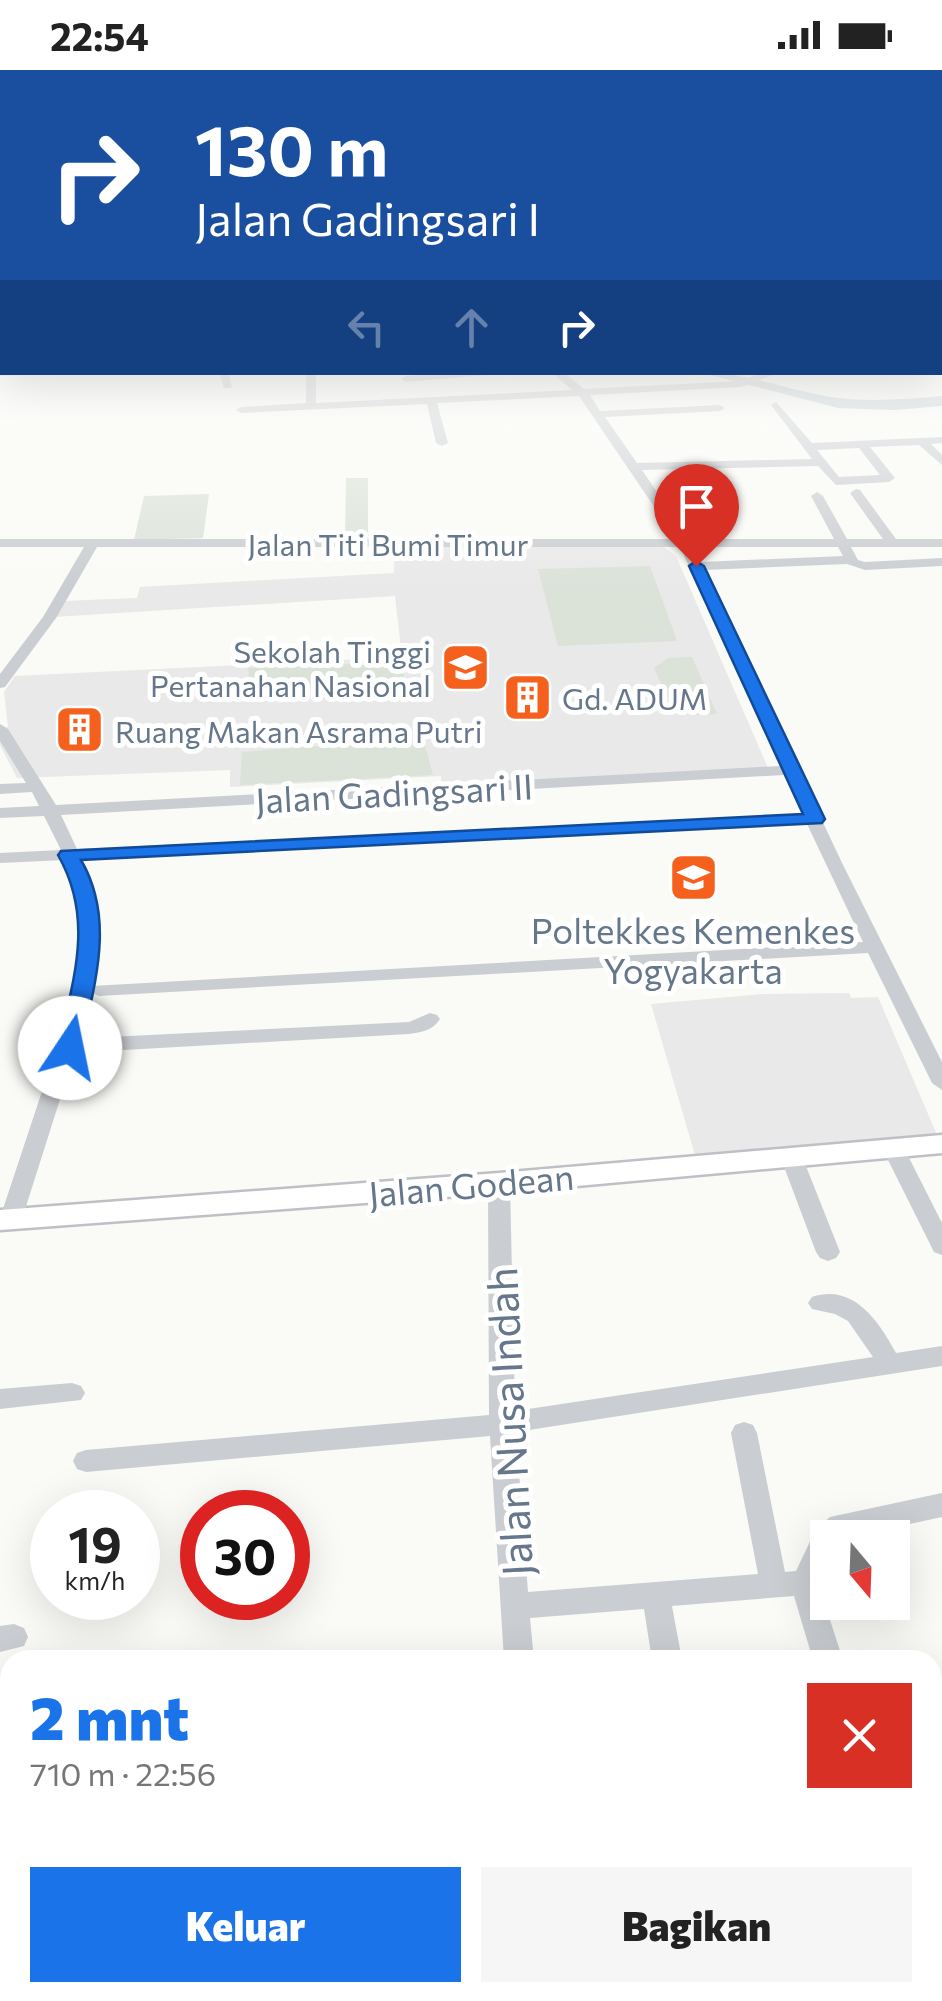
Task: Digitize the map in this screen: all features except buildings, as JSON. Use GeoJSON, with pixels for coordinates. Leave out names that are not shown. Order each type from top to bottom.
{"type":"FeatureCollection","features":[{"type":"Feature","properties":{"kind":"main road","name":"Jalan Godean"},"geometry":{"type":"LineString","coordinates":[[5,1219],[499,1183],[942,1144]]}},
{"type":"Feature","properties":{"kind":"street"},"geometry":{"type":"LineString","coordinates":[[241,410],[262,409]]}},
{"type":"Feature","properties":{"kind":"street"},"geometry":{"type":"LineString","coordinates":[[434,409],[442,443]]}},
{"type":"Feature","properties":{"kind":"street"},"geometry":{"type":"LineString","coordinates":[[595,409],[684,542],[789,770],[942,1083]]}},
{"type":"Feature","properties":{"kind":"street"},"geometry":{"type":"LineString","coordinates":[[598,414],[697,409]]}},
{"type":"Feature","properties":{"kind":"street"},"geometry":{"type":"LineString","coordinates":[[779,409],[838,484],[890,477],[862,444]]}},
{"type":"Feature","properties":{"kind":"street"},"geometry":{"type":"LineString","coordinates":[[810,447],[942,440]]}},
{"type":"Feature","properties":{"kind":"street"},"geometry":{"type":"LineString","coordinates":[[922,441],[942,462]]}},
{"type":"Feature","properties":{"kind":"street"},"geometry":{"type":"LineString","coordinates":[[634,467],[821,462]]}},
{"type":"Feature","properties":{"kind":"street"},"geometry":{"type":"LineString","coordinates":[[856,493],[892,543]]}},
{"type":"Feature","properties":{"kind":"street"},"geometry":{"type":"LineString","coordinates":[[818,496],[851,560]]}},
{"type":"Feature","properties":{"kind":"street","name":"Jalan Titi Bumi Timur"},"geometry":{"type":"LineString","coordinates":[[0,543],[942,543]]}},
{"type":"Feature","properties":{"kind":"street"},"geometry":{"type":"LineString","coordinates":[[0,684],[50,618],[92,544]]}},
{"type":"Feature","properties":{"kind":"street"},"geometry":{"type":"LineString","coordinates":[[696,566],[851,560],[864,566],[942,562]]}},
{"type":"Feature","properties":{"kind":"street"},"geometry":{"type":"LineString","coordinates":[[0,729],[52,810],[80,876],[92,945],[70,1048],[5,1219]]}},
{"type":"Feature","properties":{"kind":"street","name":"Jalan Gadingsari II"},"geometry":{"type":"LineString","coordinates":[[0,813],[789,770]]}},
{"type":"Feature","properties":{"kind":"street"},"geometry":{"type":"LineString","coordinates":[[0,789],[38,787]]}},
{"type":"Feature","properties":{"kind":"street"},"geometry":{"type":"LineString","coordinates":[[0,858],[815,819]]}},
{"type":"Feature","properties":{"kind":"street"},"geometry":{"type":"LineString","coordinates":[[99,990],[874,947]]}},
{"type":"Feature","properties":{"kind":"street"},"geometry":{"type":"LineString","coordinates":[[89,1046],[410,1028],[430,1019]]}},
{"type":"Feature","properties":{"kind":"street"},"geometry":{"type":"LineString","coordinates":[[893,1148],[942,1246]]}},
{"type":"Feature","properties":{"kind":"street"},"geometry":{"type":"LineString","coordinates":[[791,1156],[828,1252]]}},
{"type":"Feature","properties":{"kind":"street","name":"Jalan Nusa Indah"},"geometry":{"type":"LineString","coordinates":[[499,1183],[502,1424],[518,1650]]}},
{"type":"Feature","properties":{"kind":"street"},"geometry":{"type":"LineString","coordinates":[[820,1303],[841,1303],[852,1309],[871,1331],[890,1366]]}},
{"type":"Feature","properties":{"kind":"street"},"geometry":{"type":"LineString","coordinates":[[86,1461],[502,1424],[942,1356]]}},
{"type":"Feature","properties":{"kind":"street"},"geometry":{"type":"LineString","coordinates":[[0,1398],[72,1393]]}},
{"type":"Feature","properties":{"kind":"street"},"geometry":{"type":"LineString","coordinates":[[744,1433],[774,1586]]}},
{"type":"Feature","properties":{"kind":"street"},"geometry":{"type":"LineString","coordinates":[[825,1650],[804,1583],[826,1537],[840,1525],[942,1505]]}},
{"type":"Feature","properties":{"kind":"street"},"geometry":{"type":"LineString","coordinates":[[517,1606],[804,1583]]}},
{"type":"Feature","properties":{"kind":"street"},"geometry":{"type":"LineString","coordinates":[[656,1595],[665,1650]]}},
{"type":"Feature","properties":{"kind":"shaded area"},"geometry":{"type":"Polygon","coordinates":[[[346,478],[368,478],[368,539],[345,539],[346,478]]]}},
{"type":"Feature","properties":{"kind":"shaded area"},"geometry":{"type":"Polygon","coordinates":[[[209,494],[203,538],[134,540],[144,496],[209,494]]]}},
{"type":"Feature","properties":{"kind":"shaded area","name":"Sekolah Tinggi Pertanahan Nasional"},"geometry":{"type":"Polygon","coordinates":[[[395,547],[664,547],[676,556],[768,768],[442,788],[441,776],[230,787],[230,770],[17,778],[0,745],[0,729],[8,727],[4,692],[15,676],[402,657],[395,596],[53,617],[64,601],[137,598],[140,587],[394,573],[395,547]]]}},
{"type":"Feature","properties":{"kind":"shaded area"},"geometry":{"type":"Polygon","coordinates":[[[650,566],[677,641],[558,646],[538,569],[650,566]]]}},
{"type":"Feature","properties":{"kind":"shaded area"},"geometry":{"type":"Polygon","coordinates":[[[692,657],[717,714],[695,715],[671,705],[654,668],[668,658],[692,657]]]}},
{"type":"Feature","properties":{"kind":"shaded area"},"geometry":{"type":"Polygon","coordinates":[[[400,662],[406,683],[251,694],[248,668],[400,662]]]}},
{"type":"Feature","properties":{"kind":"shaded area"},"geometry":{"type":"Polygon","coordinates":[[[423,738],[433,775],[240,785],[242,752],[423,738]]]}},
{"type":"Feature","properties":{"kind":"shaded area"},"geometry":{"type":"Polygon","coordinates":[[[849,993],[851,998],[878,997],[937,1135],[695,1155],[651,1004],[763,994],[849,993]]]}},
{"type":"Feature","properties":{"kind":"place","name":"Sekolah Tinggi Pertanahan Nasional"},"geometry":{"type":"Point","coordinates":[466,667]}},
{"type":"Feature","properties":{"kind":"place","name":"Gd. ADUM"},"geometry":{"type":"Point","coordinates":[527,697]}},
{"type":"Feature","properties":{"kind":"place","name":"Ruang Makan Asrama Putri"},"geometry":{"type":"Point","coordinates":[80,730]}},
{"type":"Feature","properties":{"kind":"place","name":"Poltekkes Kemenkes Yogyakarta"},"geometry":{"type":"Point","coordinates":[693,877]}},
{"type":"Feature","properties":{"kind":"route"},"geometry":{"type":"LineString","coordinates":[[70,1048],[92,945],[80,876],[68,855],[815,819],[696,566]]}}]}
